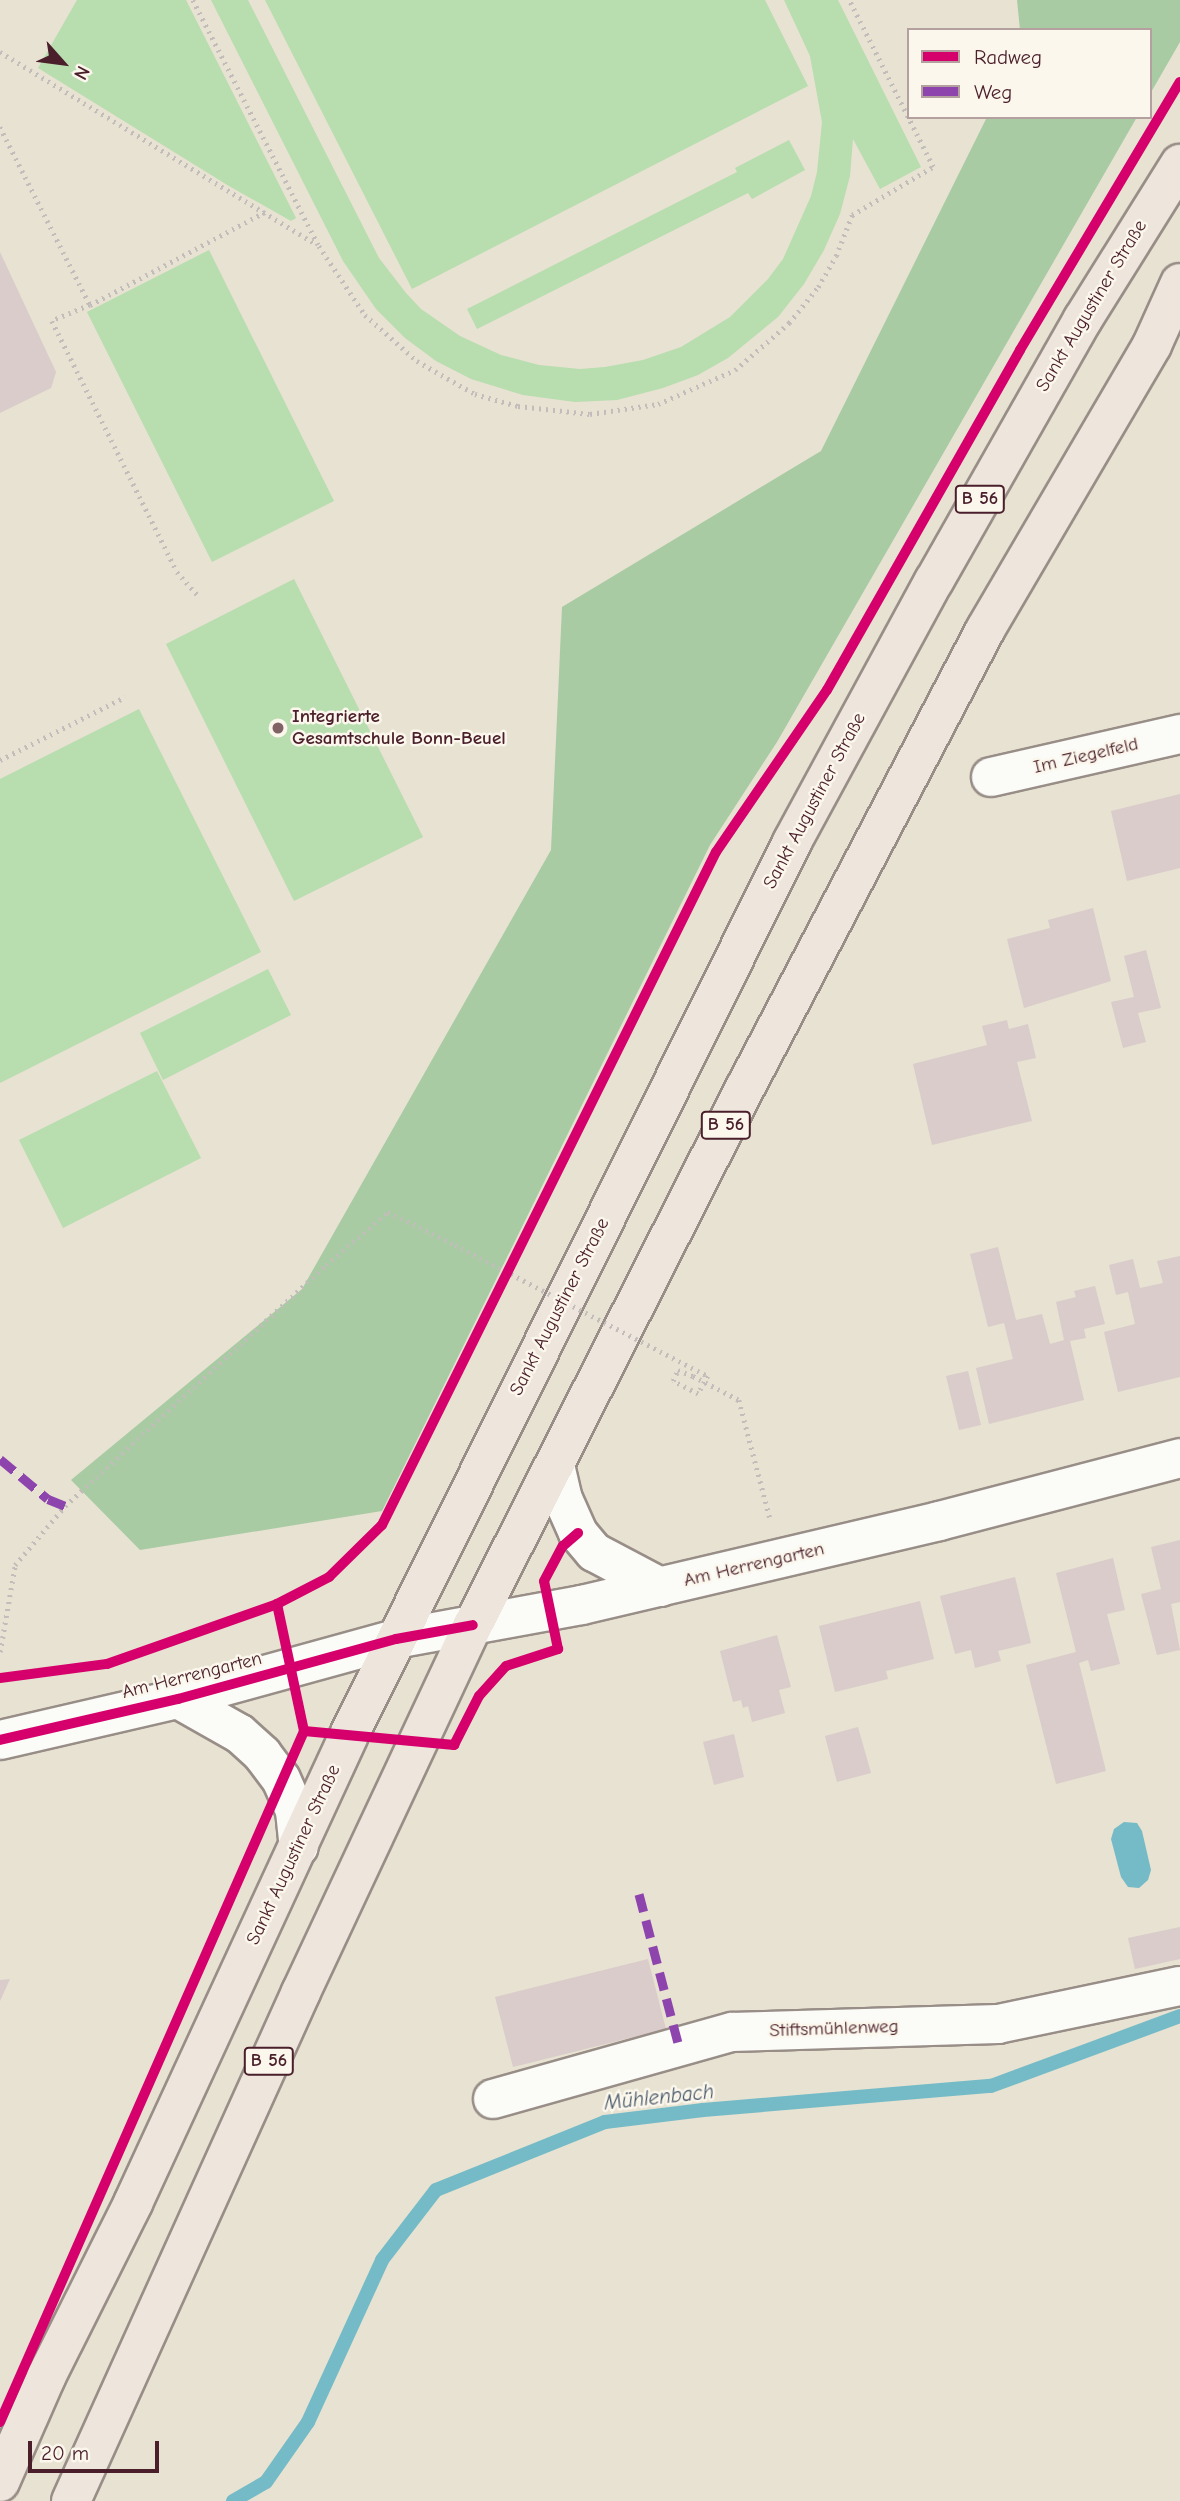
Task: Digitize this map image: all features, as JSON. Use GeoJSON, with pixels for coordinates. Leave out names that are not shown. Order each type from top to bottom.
{"type":"FeatureCollection","features":[{"type":"Feature","properties":{"kind":"main road","name":"Sankt Augustiner Straße"},"geometry":{"type":"LineString","coordinates":[[0,2482],[46,2377],[134,2203],[396,1639],[792,842],[934,581],[1076,330],[1180,164]]}},
{"type":"Feature","properties":{"kind":"main road","name":"B 56"},"geometry":{"type":"LineString","coordinates":[[71,2501],[306,1979],[473,1625],[745,1088],[985,630],[1152,345],[1180,283]]}},
{"type":"Feature","properties":{"kind":"street","name":"Im Ziegelfeld"},"geometry":{"type":"LineString","coordinates":[[991,777],[1180,734]]}},
{"type":"Feature","properties":{"kind":"street","name":"Am Herrengarten"},"geometry":{"type":"LineString","coordinates":[[0,1740],[178,1699],[396,1639],[582,1605],[660,1587],[1180,1458]]}},
{"type":"Feature","properties":{"kind":"street"},"geometry":{"type":"LineString","coordinates":[[555,1465],[566,1509],[578,1533],[594,1552],[660,1587]]}},
{"type":"Feature","properties":{"kind":"street"},"geometry":{"type":"LineString","coordinates":[[178,1699],[240,1734],[262,1754],[281,1779],[295,1811],[299,1847]]}},
{"type":"Feature","properties":{"kind":"street","name":"Stiftsmühlenweg"},"geometry":{"type":"LineString","coordinates":[[493,2099],[732,2032],[998,2024],[1180,1986]]}},
{"type":"Feature","properties":{"kind":"path"},"geometry":{"type":"LineString","coordinates":[[193,0],[319,246],[365,315],[393,342],[437,373],[475,394],[518,406],[590,414],[658,404],[735,370],[789,323],[818,287],[836,256],[852,215],[933,167],[909,119]]}},
{"type":"Feature","properties":{"kind":"path"},"geometry":{"type":"LineString","coordinates":[[849,0],[907,115]]}},
{"type":"Feature","properties":{"kind":"path"},"geometry":{"type":"LineString","coordinates":[[0,52],[319,246]]}},
{"type":"Feature","properties":{"kind":"path"},"geometry":{"type":"LineString","coordinates":[[0,127],[90,305]]}},
{"type":"Feature","properties":{"kind":"path"},"geometry":{"type":"LineString","coordinates":[[197,594],[177,572],[52,321],[90,305],[265,212]]}},
{"type":"Feature","properties":{"kind":"path"},"geometry":{"type":"LineString","coordinates":[[0,760],[125,697]]}},
{"type":"Feature","properties":{"kind":"path"},"geometry":{"type":"LineString","coordinates":[[0,1653],[15,1565],[65,1506],[326,1265],[388,1212],[456,1244],[708,1376],[698,1394],[673,1381],[678,1370],[693,1376],[739,1400],[780,1559]]}},
{"type":"Feature","properties":{"kind":"green space"},"geometry":{"type":"Polygon","coordinates":[[[77,0],[186,0],[296,218],[291,221],[229,186],[38,68],[77,0]]]}},
{"type":"Feature","properties":{"kind":"green space"},"geometry":{"type":"Polygon","coordinates":[[[211,0],[248,0],[379,258],[406,293],[421,309],[460,336],[501,355],[539,365],[580,369],[605,367],[643,360],[681,347],[730,317],[768,279],[783,259],[811,196],[817,172],[822,122],[810,56],[784,0],[838,0],[921,167],[880,189],[853,139],[850,176],[840,214],[824,250],[804,284],[778,317],[728,358],[698,375],[617,400],[575,402],[523,395],[471,379],[436,361],[405,338],[376,309],[343,261],[211,0]]]}},
{"type":"Feature","properties":{"kind":"green space"},"geometry":{"type":"Polygon","coordinates":[[[265,0],[765,0],[808,86],[412,289],[265,0]]]}},
{"type":"Feature","properties":{"kind":"green space"},"geometry":{"type":"Polygon","coordinates":[[[1017,0],[1180,0],[1180,42],[1152,91],[1152,28],[1020,28],[1017,0]]]}},
{"type":"Feature","properties":{"kind":"green space"},"geometry":{"type":"Polygon","coordinates":[[[986,119],[1136,119],[777,742],[710,845],[382,1511],[140,1550],[71,1480],[302,1289],[551,850],[562,607],[821,451],[986,119]]]}},
{"type":"Feature","properties":{"kind":"green space"},"geometry":{"type":"Polygon","coordinates":[[[789,140],[805,170],[752,199],[748,193],[477,329],[467,309],[737,172],[735,168],[789,140]]]}},
{"type":"Feature","properties":{"kind":"green space"},"geometry":{"type":"Polygon","coordinates":[[[209,250],[334,501],[212,562],[87,312],[209,250]]]}},
{"type":"Feature","properties":{"kind":"green space"},"geometry":{"type":"Polygon","coordinates":[[[294,579],[423,837],[294,901],[166,644],[294,579]]]}},
{"type":"Feature","properties":{"kind":"green space"},"geometry":{"type":"Polygon","coordinates":[[[139,709],[261,952],[0,1083],[0,779],[139,709]]]}},
{"type":"Feature","properties":{"kind":"green space"},"geometry":{"type":"Polygon","coordinates":[[[268,969],[291,1015],[163,1080],[140,1033],[268,969]]]}},
{"type":"Feature","properties":{"kind":"green space"},"geometry":{"type":"Polygon","coordinates":[[[157,1071],[201,1158],[63,1228],[19,1140],[157,1071]]]}},
{"type":"Feature","properties":{"kind":"water"},"geometry":{"type":"Polygon","coordinates":[[[1124,1822],[1137,1823],[1142,1831],[1151,1870],[1148,1880],[1139,1888],[1128,1887],[1121,1877],[1111,1839],[1114,1829],[1124,1822]]]}},
{"type":"Feature","properties":{"kind":"building"},"geometry":{"type":"Polygon","coordinates":[[[0,252],[56,372],[51,388],[0,413],[0,252]]]}},
{"type":"Feature","properties":{"kind":"building"},"geometry":{"type":"Polygon","coordinates":[[[1180,794],[1180,868],[1127,881],[1111,811],[1180,794]]]}},
{"type":"Feature","properties":{"kind":"building"},"geometry":{"type":"Polygon","coordinates":[[[1093,908],[1111,981],[1024,1008],[1007,939],[1050,928],[1048,920],[1093,908]]]}},
{"type":"Feature","properties":{"kind":"building"},"geometry":{"type":"Polygon","coordinates":[[[1146,950],[1161,1008],[1138,1013],[1146,1042],[1123,1048],[1111,1002],[1134,997],[1124,956],[1146,950]]]}},
{"type":"Feature","properties":{"kind":"building"},"geometry":{"type":"Polygon","coordinates":[[[1007,1020],[1009,1029],[1028,1024],[1036,1058],[1017,1062],[1032,1121],[932,1145],[913,1064],[987,1045],[982,1026],[1007,1020]]]}},
{"type":"Feature","properties":{"kind":"building"},"geometry":{"type":"Polygon","coordinates":[[[998,1247],[1016,1320],[1042,1314],[1050,1344],[1064,1340],[1056,1302],[1076,1297],[1074,1291],[1095,1286],[1105,1324],[1084,1329],[1086,1338],[1070,1341],[1084,1400],[989,1424],[976,1368],[1013,1359],[1004,1323],[988,1327],[970,1254],[998,1247]]]}},
{"type":"Feature","properties":{"kind":"building"},"geometry":{"type":"Polygon","coordinates":[[[1180,1256],[1180,1377],[1118,1392],[1104,1332],[1135,1324],[1128,1292],[1116,1295],[1109,1265],[1133,1259],[1140,1288],[1163,1283],[1157,1261],[1180,1256]]]}},
{"type":"Feature","properties":{"kind":"building"},"geometry":{"type":"Polygon","coordinates":[[[968,1371],[981,1425],[959,1430],[946,1376],[968,1371]]]}},
{"type":"Feature","properties":{"kind":"building"},"geometry":{"type":"Polygon","coordinates":[[[1180,1540],[1180,1602],[1171,1604],[1180,1650],[1157,1655],[1141,1594],[1161,1589],[1151,1547],[1180,1540]]]}},
{"type":"Feature","properties":{"kind":"building"},"geometry":{"type":"Polygon","coordinates":[[[1113,1558],[1125,1610],[1107,1614],[1120,1664],[1091,1671],[1088,1660],[1079,1663],[1106,1771],[1056,1784],[1026,1665],[1076,1652],[1056,1573],[1113,1558]]]}},
{"type":"Feature","properties":{"kind":"building"},"geometry":{"type":"Polygon","coordinates":[[[1015,1577],[1031,1643],[998,1651],[1001,1661],[975,1668],[971,1650],[955,1654],[940,1596],[1015,1577]]]}},
{"type":"Feature","properties":{"kind":"building"},"geometry":{"type":"Polygon","coordinates":[[[920,1601],[934,1659],[886,1671],[888,1679],[835,1692],[819,1626],[920,1601]]]}},
{"type":"Feature","properties":{"kind":"building"},"geometry":{"type":"Polygon","coordinates":[[[777,1635],[791,1687],[779,1690],[785,1713],[752,1722],[748,1706],[743,1708],[741,1700],[733,1702],[720,1651],[777,1635]]]}},
{"type":"Feature","properties":{"kind":"building"},"geometry":{"type":"Polygon","coordinates":[[[858,1727],[871,1773],[837,1782],[825,1736],[858,1727]]]}},
{"type":"Feature","properties":{"kind":"building"},"geometry":{"type":"Polygon","coordinates":[[[734,1734],[744,1777],[714,1785],[703,1742],[734,1734]]]}},
{"type":"Feature","properties":{"kind":"building"},"geometry":{"type":"Polygon","coordinates":[[[1180,1927],[1180,1959],[1135,1969],[1128,1938],[1180,1927]]]}},
{"type":"Feature","properties":{"kind":"building"},"geometry":{"type":"Polygon","coordinates":[[[648,1959],[666,2029],[513,2067],[495,1997],[648,1959]]]}},
{"type":"Feature","properties":{"kind":"building"},"geometry":{"type":"Polygon","coordinates":[[[10,1979],[0,2001],[0,1980],[10,1979]]]}},
{"type":"Feature","properties":{"kind":"waterway","name":"Mühlenbach"},"geometry":{"type":"LineString","coordinates":[[233,2501],[266,2482],[308,2422],[382,2260],[436,2190],[605,2122],[703,2110],[991,2086],[1180,2016]]}},
{"type":"Feature","properties":{"kind":"marked path"},"geometry":{"type":"LineString","coordinates":[[0,1459],[48,1499],[65,1506]]}},
{"type":"Feature","properties":{"kind":"marked path"},"geometry":{"type":"LineString","coordinates":[[639,1894],[679,2047]]}},
{"type":"Feature","properties":{"kind":"cycle path"},"geometry":{"type":"LineString","coordinates":[[0,1678],[107,1664],[277,1604],[329,1577],[382,1525],[716,852],[827,690],[1020,350],[1180,82]]}},
{"type":"Feature","properties":{"kind":"cycle path"},"geometry":{"type":"LineString","coordinates":[[277,1604],[304,1731],[454,1745],[479,1696],[506,1666],[558,1649],[544,1581],[563,1546],[578,1533]]}},
{"type":"Feature","properties":{"kind":"cycle path"},"geometry":{"type":"LineString","coordinates":[[0,1740],[178,1699],[396,1639],[473,1625]]}},
{"type":"Feature","properties":{"kind":"cycle path"},"geometry":{"type":"LineString","coordinates":[[0,2422],[304,1731]]}},
{"type":"Feature","properties":{"kind":"place","name":"Integrierte Gesamtschule Bonn-Beuel"},"geometry":{"type":"Point","coordinates":[278,728]}}]}
